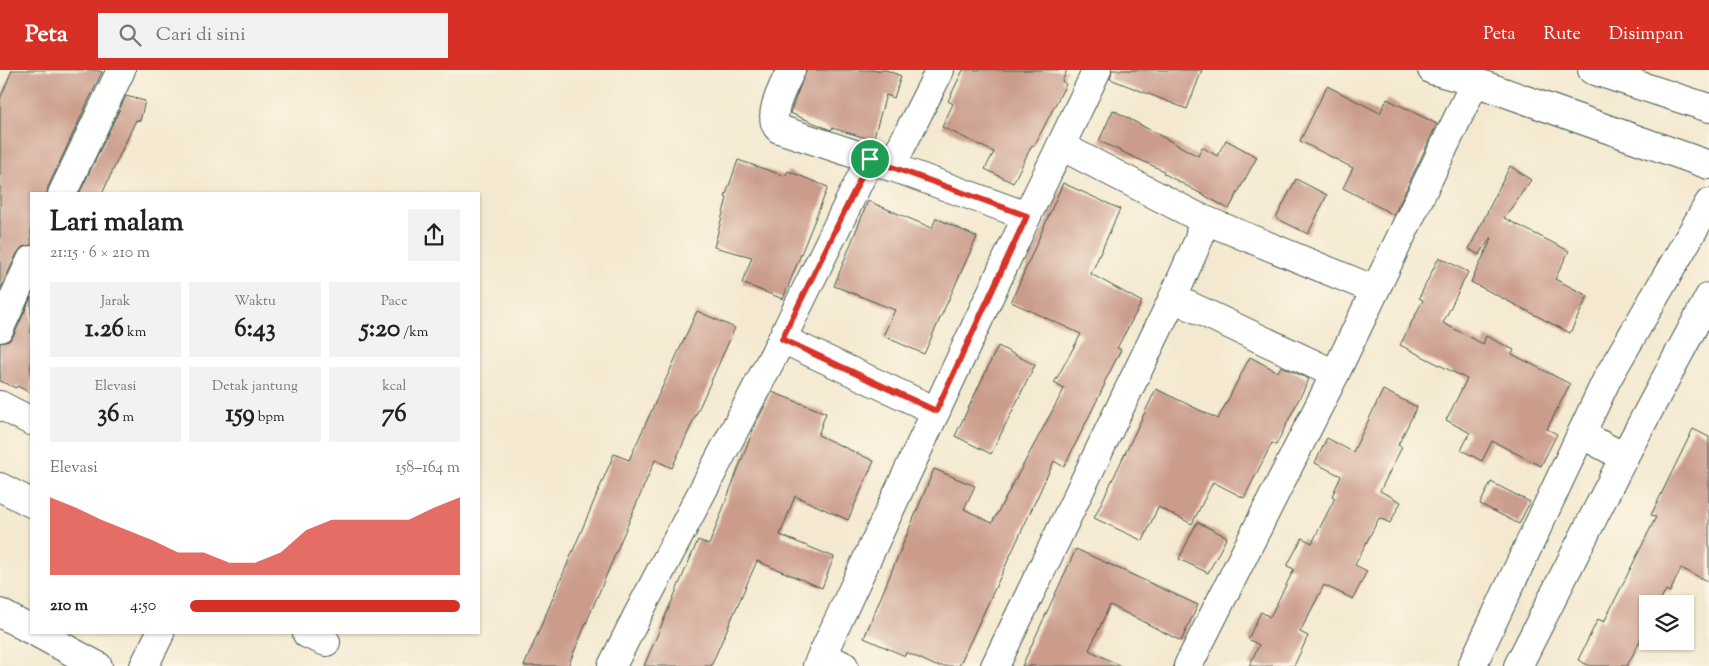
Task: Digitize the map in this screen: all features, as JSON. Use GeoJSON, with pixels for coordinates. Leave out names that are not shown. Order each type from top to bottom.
{"type":"FeatureCollection","features":[{"type":"Feature","properties":{"kind":"street"},"geometry":{"type":"LineString","coordinates":[[63,192],[121,70]]}},
{"type":"Feature","properties":{"kind":"street"},"geometry":{"type":"LineString","coordinates":[[791,70],[775,108],[774,120],[777,127],[1027,216]]}},
{"type":"Feature","properties":{"kind":"street"},"geometry":{"type":"LineString","coordinates":[[612,666],[782,339],[881,163],[940,70]]}},
{"type":"Feature","properties":{"kind":"street"},"geometry":{"type":"LineString","coordinates":[[828,662],[936,411],[1097,70]]}},
{"type":"Feature","properties":{"kind":"street"},"geometry":{"type":"LineString","coordinates":[[1432,70],[1475,82],[1709,165]]}},
{"type":"Feature","properties":{"kind":"street"},"geometry":{"type":"LineString","coordinates":[[1592,70],[1709,108]]}},
{"type":"Feature","properties":{"kind":"street"},"geometry":{"type":"LineString","coordinates":[[1188,666],[1335,374],[1475,82]]}},
{"type":"Feature","properties":{"kind":"street"},"geometry":{"type":"LineString","coordinates":[[1060,146],[1198,218],[1375,290]]}},
{"type":"Feature","properties":{"kind":"street"},"geometry":{"type":"LineString","coordinates":[[1472,666],[1607,379],[1709,203]]}},
{"type":"Feature","properties":{"kind":"street"},"geometry":{"type":"LineString","coordinates":[[995,666],[1173,298],[1199,239],[1201,228],[1198,218]]}},
{"type":"Feature","properties":{"kind":"street"},"geometry":{"type":"LineString","coordinates":[[0,328],[30,262]]}},
{"type":"Feature","properties":{"kind":"street"},"geometry":{"type":"LineString","coordinates":[[1518,666],[1624,457],[1709,297]]}},
{"type":"Feature","properties":{"kind":"street"},"geometry":{"type":"LineString","coordinates":[[1173,298],[1335,374]]}},
{"type":"Feature","properties":{"kind":"street"},"geometry":{"type":"LineString","coordinates":[[782,339],[936,411]]}},
{"type":"Feature","properties":{"kind":"street"},"geometry":{"type":"LineString","coordinates":[[0,404],[30,420]]}},
{"type":"Feature","properties":{"kind":"street"},"geometry":{"type":"LineString","coordinates":[[1581,434],[1624,457]]}},
{"type":"Feature","properties":{"kind":"street"},"geometry":{"type":"LineString","coordinates":[[0,488],[30,503]]}},
{"type":"Feature","properties":{"kind":"street"},"geometry":{"type":"LineString","coordinates":[[0,613],[30,629]]}},
{"type":"Feature","properties":{"kind":"street"},"geometry":{"type":"LineString","coordinates":[[39,634],[98,666]]}},
{"type":"Feature","properties":{"kind":"street"},"geometry":{"type":"LineString","coordinates":[[144,666],[160,634]]}},
{"type":"Feature","properties":{"kind":"building"},"geometry":{"type":"Polygon","coordinates":[[[12,70],[97,70],[102,72],[47,192],[30,192],[30,245],[22,247],[17,253],[0,290],[0,99],[12,70]]]}},
{"type":"Feature","properties":{"kind":"building"},"geometry":{"type":"Polygon","coordinates":[[[806,70],[886,70],[901,76],[894,98],[886,95],[873,140],[832,128],[831,130],[790,113],[806,70]]]}},
{"type":"Feature","properties":{"kind":"building"},"geometry":{"type":"Polygon","coordinates":[[[963,70],[1067,70],[1062,81],[1066,84],[1013,183],[985,169],[994,152],[942,127],[953,104],[948,101],[963,70]]]}},
{"type":"Feature","properties":{"kind":"building"},"geometry":{"type":"Polygon","coordinates":[[[1112,70],[1202,70],[1187,109],[1110,79],[1112,70]]]}},
{"type":"Feature","properties":{"kind":"building"},"geometry":{"type":"Polygon","coordinates":[[[1327,86],[1380,113],[1387,99],[1437,124],[1394,215],[1343,188],[1353,168],[1300,141],[1327,86]]]}},
{"type":"Feature","properties":{"kind":"building"},"geometry":{"type":"Polygon","coordinates":[[[126,96],[145,101],[140,121],[136,120],[103,192],[80,192],[126,96]]]}},
{"type":"Feature","properties":{"kind":"building"},"geometry":{"type":"Polygon","coordinates":[[[1113,110],[1198,156],[1202,147],[1217,156],[1226,140],[1257,157],[1229,209],[1163,173],[1164,171],[1099,141],[1113,110]]]}},
{"type":"Feature","properties":{"kind":"building"},"geometry":{"type":"Polygon","coordinates":[[[738,160],[785,176],[788,171],[828,187],[783,299],[742,283],[752,257],[714,247],[727,198],[725,197],[738,160]]]}},
{"type":"Feature","properties":{"kind":"building"},"geometry":{"type":"Polygon","coordinates":[[[1510,166],[1531,180],[1504,218],[1569,251],[1555,279],[1588,296],[1570,333],[1471,282],[1492,238],[1479,255],[1469,249],[1510,166]]]}},
{"type":"Feature","properties":{"kind":"building"},"geometry":{"type":"Polygon","coordinates":[[[1296,179],[1327,195],[1308,234],[1276,218],[1296,179]]]}},
{"type":"Feature","properties":{"kind":"building"},"geometry":{"type":"Polygon","coordinates":[[[1063,183],[1120,209],[1091,274],[1142,302],[1117,348],[1121,350],[1064,467],[1054,461],[959,666],[936,666],[906,652],[905,656],[864,638],[934,469],[975,486],[964,509],[992,523],[1064,389],[1054,383],[1081,334],[1011,302],[1063,183]]]}},
{"type":"Feature","properties":{"kind":"building"},"geometry":{"type":"Polygon","coordinates":[[[868,201],[932,228],[936,218],[977,237],[924,354],[883,336],[895,310],[834,286],[868,201]]]}},
{"type":"Feature","properties":{"kind":"building"},"geometry":{"type":"Polygon","coordinates":[[[1439,257],[1468,272],[1443,323],[1483,344],[1486,336],[1514,350],[1512,354],[1570,384],[1547,429],[1557,434],[1541,466],[1492,441],[1482,461],[1461,450],[1470,433],[1446,420],[1467,379],[1400,345],[1423,300],[1419,298],[1439,257]]]}},
{"type":"Feature","properties":{"kind":"building"},"geometry":{"type":"Polygon","coordinates":[[[30,299],[30,392],[0,381],[0,343],[9,341],[14,335],[30,299]]]}},
{"type":"Feature","properties":{"kind":"building"},"geometry":{"type":"Polygon","coordinates":[[[697,311],[735,328],[672,468],[655,460],[568,666],[524,666],[614,454],[629,460],[697,311]]]}},
{"type":"Feature","properties":{"kind":"building"},"geometry":{"type":"Polygon","coordinates":[[[998,346],[1035,365],[991,454],[955,436],[998,346]]]}},
{"type":"Feature","properties":{"kind":"building"},"geometry":{"type":"Polygon","coordinates":[[[1250,357],[1278,372],[1281,366],[1309,379],[1276,445],[1272,443],[1244,498],[1213,482],[1192,524],[1158,507],[1143,541],[1094,518],[1156,389],[1218,419],[1250,357]]]}},
{"type":"Feature","properties":{"kind":"building"},"geometry":{"type":"Polygon","coordinates":[[[1383,390],[1417,407],[1398,445],[1402,447],[1380,491],[1401,502],[1390,523],[1379,518],[1355,565],[1367,571],[1353,599],[1324,585],[1300,632],[1308,636],[1294,666],[1249,666],[1259,645],[1248,639],[1261,612],[1270,617],[1294,569],[1287,566],[1302,538],[1312,543],[1335,498],[1332,496],[1341,476],[1315,463],[1327,438],[1353,452],[1383,390]]]}},
{"type":"Feature","properties":{"kind":"building"},"geometry":{"type":"Polygon","coordinates":[[[772,392],[826,413],[818,435],[874,461],[848,520],[795,496],[780,535],[834,557],[822,588],[757,561],[711,666],[644,666],[698,540],[709,545],[755,425],[772,392]]]}},
{"type":"Feature","properties":{"kind":"building"},"geometry":{"type":"Polygon","coordinates":[[[1693,429],[1709,437],[1709,582],[1681,568],[1670,592],[1666,590],[1664,595],[1639,595],[1639,643],[1627,666],[1590,666],[1578,660],[1598,619],[1604,622],[1656,517],[1651,515],[1693,429]]]}},
{"type":"Feature","properties":{"kind":"building"},"geometry":{"type":"Polygon","coordinates":[[[1491,482],[1530,502],[1519,524],[1480,504],[1491,482]]]}},
{"type":"Feature","properties":{"kind":"building"},"geometry":{"type":"Polygon","coordinates":[[[1197,522],[1227,537],[1208,573],[1179,559],[1197,522]]]}},
{"type":"Feature","properties":{"kind":"building"},"geometry":{"type":"Polygon","coordinates":[[[1076,549],[1198,605],[1181,641],[1110,605],[1089,650],[1121,666],[1022,666],[1076,549]]]}},
{"type":"Feature","properties":{"kind":"route"},"geometry":{"type":"LineString","coordinates":[[870,159],[1027,216],[936,411],[782,339],[870,159]]}}]}
